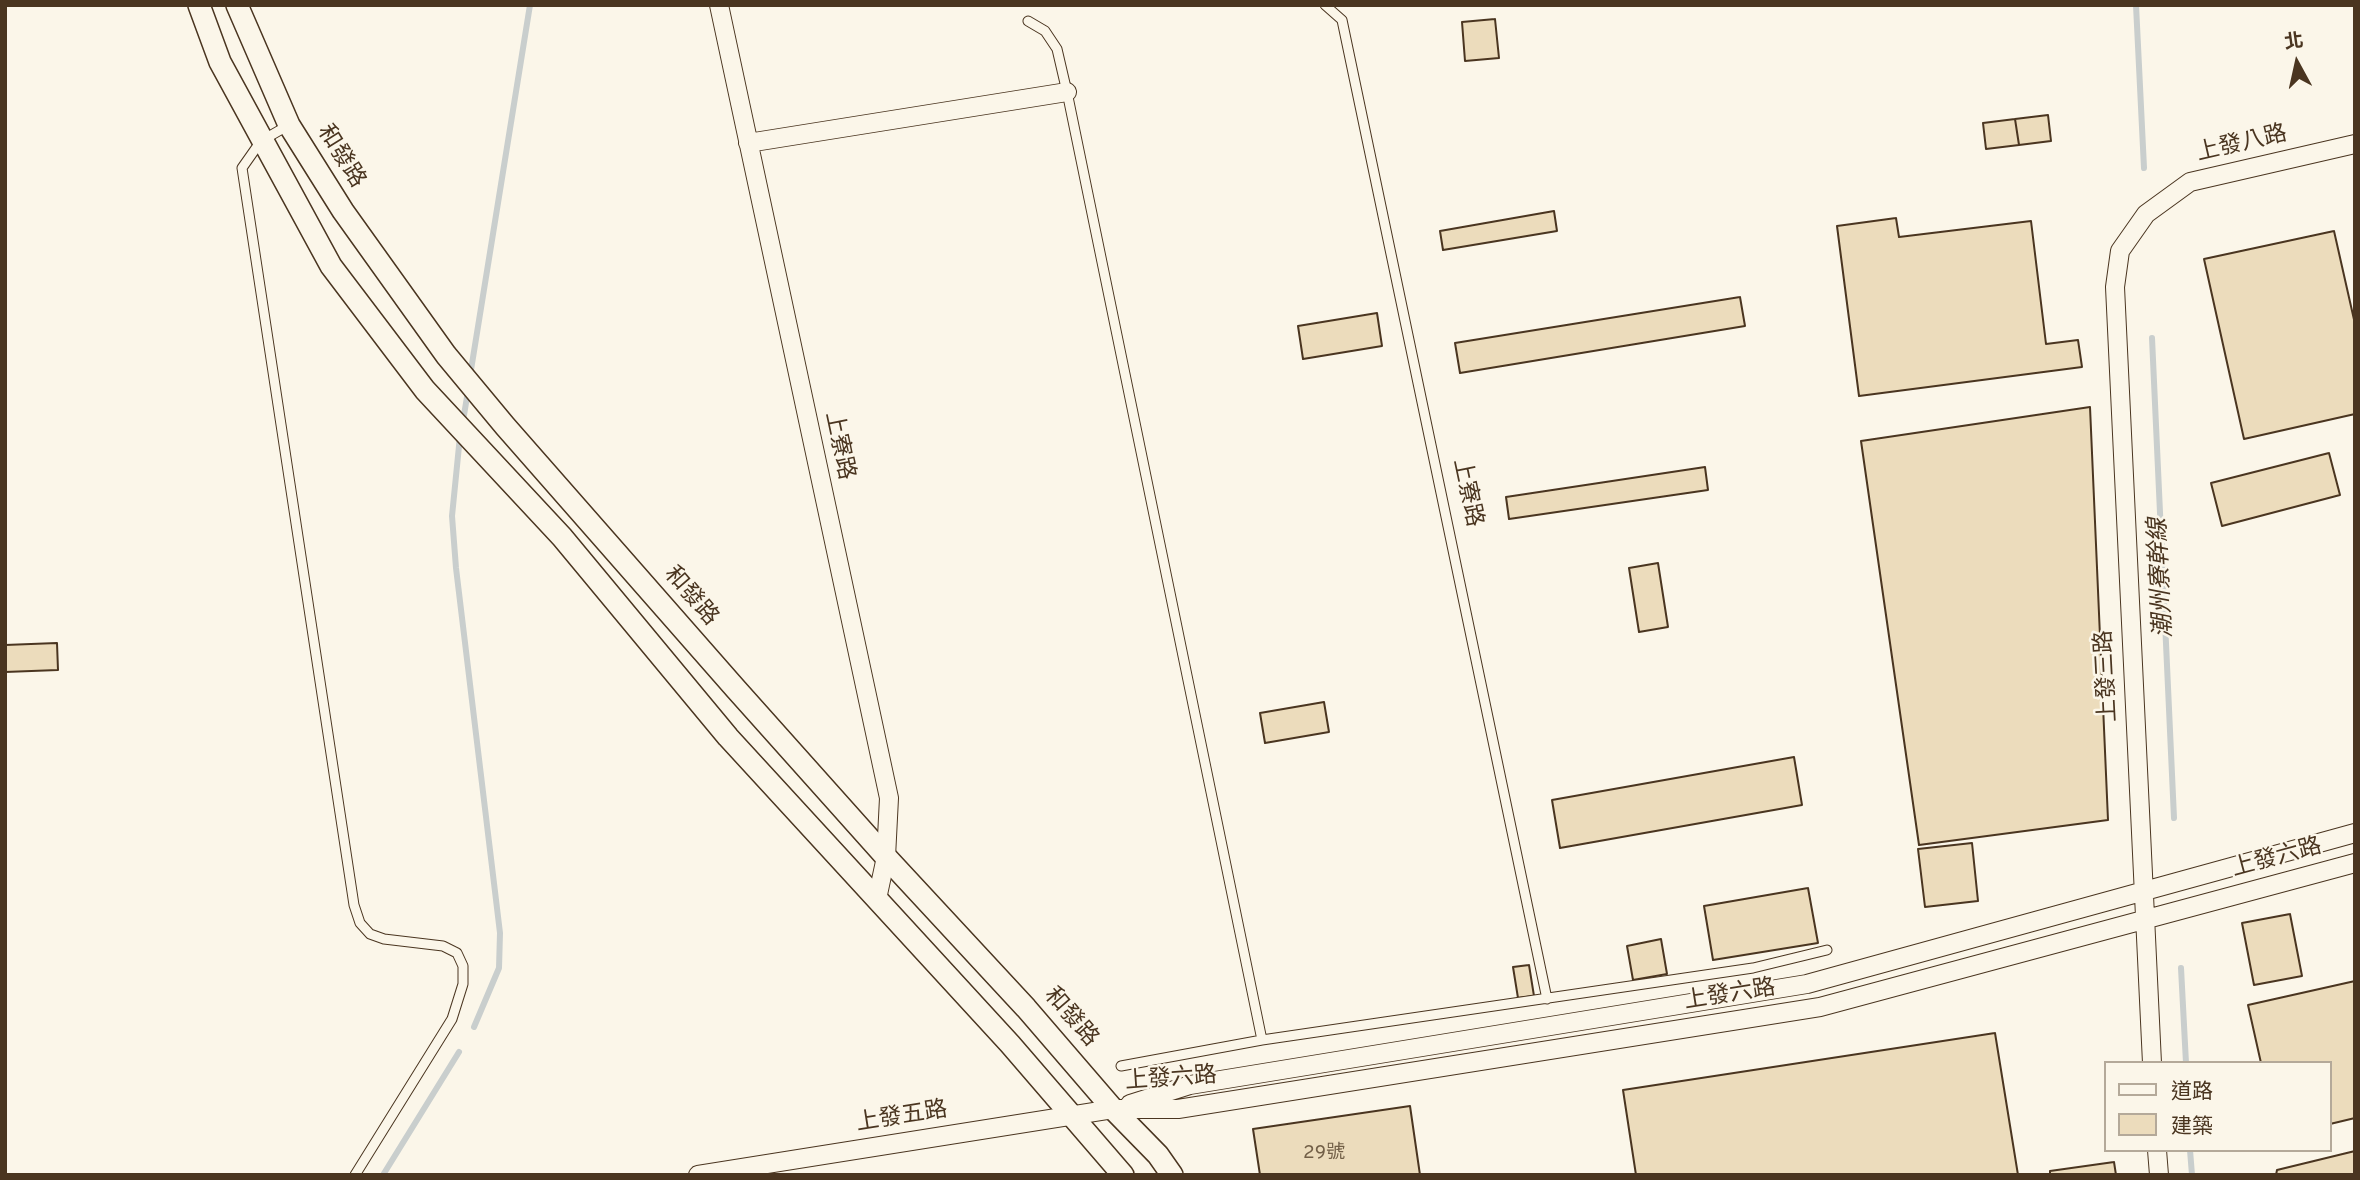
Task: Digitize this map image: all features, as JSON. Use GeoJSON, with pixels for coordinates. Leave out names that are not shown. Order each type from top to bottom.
{"type":"FeatureCollection","features":[{"type":"Feature","properties":{"kind":"street"},"geometry":{"type":"LineString","coordinates":[[199,5],[220,62],[331,266],[425,390],[562,537],[729,737],[1010,1044],[1123,1175]]}},
{"type":"Feature","properties":{"kind":"street","name":"和發路"},"geometry":{"type":"LineString","coordinates":[[237,5],[289,125],[343,211],[446,355],[505,426],[886,857],[1026,1008],[1158,1155],[1172,1175]]}},
{"type":"Feature","properties":{"kind":"street","name":"上寮路"},"geometry":{"type":"LineString","coordinates":[[719,5],[889,798],[886,857],[877,899]]}},
{"type":"Feature","properties":{"kind":"street"},"geometry":{"type":"LineString","coordinates":[[748,143],[1067,92]]}},
{"type":"Feature","properties":{"kind":"street","name":"上發八路"},"geometry":{"type":"LineString","coordinates":[[2115,287],[2120,251],[2146,214],[2190,182],[2355,144]]}},
{"type":"Feature","properties":{"kind":"street","name":"上發三路"},"geometry":{"type":"LineString","coordinates":[[2115,287],[2152,1061]]}},
{"type":"Feature","properties":{"kind":"street","name":"上發六路"},"geometry":{"type":"LineString","coordinates":[[1114,1109],[1190,1085],[1807,984],[2355,832]]}},
{"type":"Feature","properties":{"kind":"street","name":"上發六路"},"geometry":{"type":"LineString","coordinates":[[1114,1109],[1178,1109],[1820,1007],[2355,863]]}},
{"type":"Feature","properties":{"kind":"street","name":"上發五路"},"geometry":{"type":"LineString","coordinates":[[698,1175],[1114,1109]]}},
{"type":"Feature","properties":{"kind":"street"},"geometry":{"type":"LineString","coordinates":[[2157,1152],[2159,1175]]}},
{"type":"Feature","properties":{"kind":"lane","name":"上寮路"},"geometry":{"type":"LineString","coordinates":[[1325,5],[1342,20],[1547,999]]}},
{"type":"Feature","properties":{"kind":"lane"},"geometry":{"type":"LineString","coordinates":[[1028,21],[1045,32],[1057,49],[1067,92],[1262,1040]]}},
{"type":"Feature","properties":{"kind":"lane"},"geometry":{"type":"LineString","coordinates":[[289,125],[261,141],[242,168],[354,905],[360,923],[370,934],[384,939],[443,946],[457,953],[463,967],[463,984],[452,1018],[355,1175]]}},
{"type":"Feature","properties":{"kind":"lane"},"geometry":{"type":"LineString","coordinates":[[1121,1066],[1262,1040],[1753,968],[1827,950]]}},
{"type":"Feature","properties":{"kind":"building"},"geometry":{"type":"Polygon","coordinates":[[[1495,19],[1499,58],[1465,61],[1462,22],[1495,19]]]}},
{"type":"Feature","properties":{"kind":"building"},"geometry":{"type":"Polygon","coordinates":[[[2048,115],[2051,141],[2019,145],[2015,119],[2048,115]]]}},
{"type":"Feature","properties":{"kind":"building"},"geometry":{"type":"Polygon","coordinates":[[[2015,119],[2019,145],[1986,149],[1983,123],[2015,119]]]}},
{"type":"Feature","properties":{"kind":"building"},"geometry":{"type":"Polygon","coordinates":[[[1554,211],[1557,231],[1443,250],[1440,231],[1554,211]]]}},
{"type":"Feature","properties":{"kind":"building"},"geometry":{"type":"Polygon","coordinates":[[[1896,218],[1899,237],[2031,221],[2046,344],[2078,340],[2082,367],[1859,396],[1837,226],[1896,218]]]}},
{"type":"Feature","properties":{"kind":"building"},"geometry":{"type":"Polygon","coordinates":[[[2334,231],[2355,324],[2355,414],[2244,439],[2204,259],[2334,231]]]}},
{"type":"Feature","properties":{"kind":"building"},"geometry":{"type":"Polygon","coordinates":[[[1740,297],[1745,326],[1460,373],[1455,343],[1740,297]]]}},
{"type":"Feature","properties":{"kind":"building"},"geometry":{"type":"Polygon","coordinates":[[[1377,313],[1382,346],[1303,359],[1298,326],[1377,313]]]}},
{"type":"Feature","properties":{"kind":"building"},"geometry":{"type":"Polygon","coordinates":[[[2090,407],[2108,820],[1919,845],[1861,441],[2090,407]]]}},
{"type":"Feature","properties":{"kind":"building"},"geometry":{"type":"Polygon","coordinates":[[[2329,453],[2340,495],[2222,526],[2211,483],[2329,453]]]}},
{"type":"Feature","properties":{"kind":"building"},"geometry":{"type":"Polygon","coordinates":[[[1705,467],[1708,490],[1509,519],[1506,497],[1705,467]]]}},
{"type":"Feature","properties":{"kind":"building"},"geometry":{"type":"Polygon","coordinates":[[[1658,563],[1668,627],[1639,632],[1629,568],[1658,563]]]}},
{"type":"Feature","properties":{"kind":"building"},"geometry":{"type":"Polygon","coordinates":[[[57,643],[58,670],[5,672],[5,645],[57,643]]]}},
{"type":"Feature","properties":{"kind":"building"},"geometry":{"type":"Polygon","coordinates":[[[1324,702],[1329,732],[1265,743],[1260,713],[1324,702]]]}},
{"type":"Feature","properties":{"kind":"building"},"geometry":{"type":"Polygon","coordinates":[[[1794,757],[1802,805],[1560,848],[1552,800],[1794,757]]]}},
{"type":"Feature","properties":{"kind":"building"},"geometry":{"type":"Polygon","coordinates":[[[1972,843],[1978,901],[1925,907],[1918,849],[1972,843]]]}},
{"type":"Feature","properties":{"kind":"building"},"geometry":{"type":"Polygon","coordinates":[[[1808,888],[1818,943],[1713,960],[1704,906],[1808,888]]]}},
{"type":"Feature","properties":{"kind":"building"},"geometry":{"type":"Polygon","coordinates":[[[2290,914],[2302,976],[2254,985],[2242,923],[2290,914]]]}},
{"type":"Feature","properties":{"kind":"building"},"geometry":{"type":"Polygon","coordinates":[[[1661,939],[1667,974],[1633,980],[1627,946],[1661,939]]]}},
{"type":"Feature","properties":{"kind":"building"},"geometry":{"type":"Polygon","coordinates":[[[1529,965],[1534,996],[1518,998],[1513,967],[1529,965]]]}},
{"type":"Feature","properties":{"kind":"building"},"geometry":{"type":"Polygon","coordinates":[[[2355,981],[2355,1118],[2332,1124],[2332,1061],[2261,1061],[2248,1005],[2355,981]]]}},
{"type":"Feature","properties":{"kind":"building"},"geometry":{"type":"Polygon","coordinates":[[[1995,1033],[2018,1175],[1636,1175],[1623,1090],[1995,1033]]]}},
{"type":"Feature","properties":{"kind":"building"},"geometry":{"type":"Polygon","coordinates":[[[1410,1106],[1420,1175],[1260,1175],[1253,1129],[1410,1106]]]}},
{"type":"Feature","properties":{"kind":"building"},"geometry":{"type":"Polygon","coordinates":[[[2355,1151],[2355,1175],[2276,1175],[2277,1170],[2355,1151]]]}},
{"type":"Feature","properties":{"kind":"building"},"geometry":{"type":"Polygon","coordinates":[[[2114,1162],[2116,1175],[2050,1175],[2050,1171],[2114,1162]]]}},
{"type":"Feature","properties":{"kind":"waterway"},"geometry":{"type":"LineString","coordinates":[[470,376],[530,5]]}},
{"type":"Feature","properties":{"kind":"waterway","name":"潮州寮幹線"},"geometry":{"type":"LineString","coordinates":[[2136,5],[2144,168]]}},
{"type":"Feature","properties":{"kind":"waterway","name":"潮州寮幹線"},"geometry":{"type":"LineString","coordinates":[[2152,338],[2174,818]]}},
{"type":"Feature","properties":{"kind":"waterway"},"geometry":{"type":"LineString","coordinates":[[463,421],[468,391]]}},
{"type":"Feature","properties":{"kind":"waterway"},"geometry":{"type":"LineString","coordinates":[[460,436],[452,516],[456,568],[500,933],[499,968],[474,1027]]}},
{"type":"Feature","properties":{"kind":"waterway","name":"潮州寮幹線"},"geometry":{"type":"LineString","coordinates":[[2181,968],[2186,1061]]}},
{"type":"Feature","properties":{"kind":"waterway"},"geometry":{"type":"LineString","coordinates":[[383,1175],[459,1052]]}},
{"type":"Feature","properties":{"kind":"waterway","name":"潮州寮幹線"},"geometry":{"type":"LineString","coordinates":[[2190,1152],[2192,1175]]}}]}
